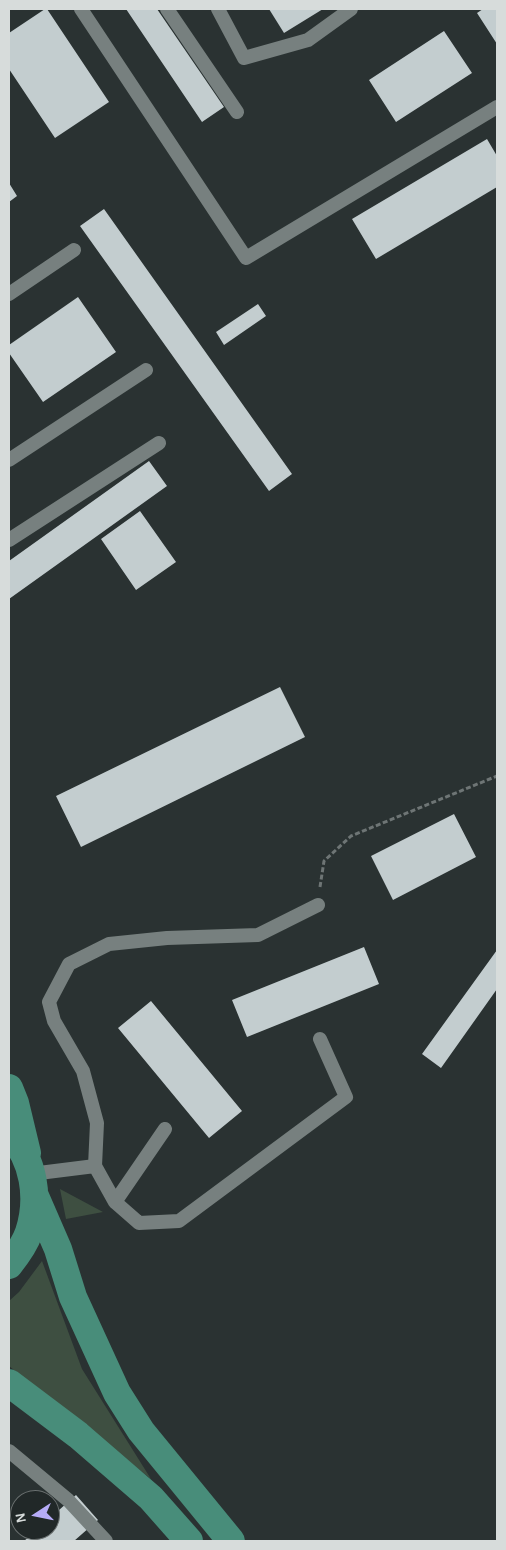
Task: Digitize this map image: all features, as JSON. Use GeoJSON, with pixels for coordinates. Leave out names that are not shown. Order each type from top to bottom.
{"type":"FeatureCollection","features":[{"type":"Feature","properties":{"kind":"main road"},"geometry":{"type":"LineString","coordinates":[[9,1088],[15,1103],[33,1185],[34,1215],[29,1234],[9,1265]]}},
{"type":"Feature","properties":{"kind":"main road"},"geometry":{"type":"LineString","coordinates":[[9,1133],[22,1150],[33,1185],[58,1249],[73,1297],[117,1392],[141,1431],[231,1541]]}},
{"type":"Feature","properties":{"kind":"main road"},"geometry":{"type":"LineString","coordinates":[[9,1383],[78,1434],[144,1492],[189,1541]]}},
{"type":"Feature","properties":{"kind":"lane"},"geometry":{"type":"LineString","coordinates":[[81,9],[246,258],[497,107]]}},
{"type":"Feature","properties":{"kind":"lane"},"geometry":{"type":"LineString","coordinates":[[167,9],[237,112]]}},
{"type":"Feature","properties":{"kind":"lane"},"geometry":{"type":"LineString","coordinates":[[218,9],[244,58],[308,40],[351,9]]}},
{"type":"Feature","properties":{"kind":"lane"},"geometry":{"type":"LineString","coordinates":[[9,294],[74,250]]}},
{"type":"Feature","properties":{"kind":"lane"},"geometry":{"type":"LineString","coordinates":[[9,460],[146,370]]}},
{"type":"Feature","properties":{"kind":"lane"},"geometry":{"type":"LineString","coordinates":[[9,540],[159,443]]}},
{"type":"Feature","properties":{"kind":"lane"},"geometry":{"type":"LineString","coordinates":[[318,905],[258,935],[167,938],[109,944],[69,964],[49,1002],[54,1021],[82,1071],[85,1080],[97,1123],[95,1166],[115,1202],[140,1223],[179,1221],[346,1097],[320,1039]]}},
{"type":"Feature","properties":{"kind":"lane"},"geometry":{"type":"LineString","coordinates":[[115,1202],[165,1129]]}},
{"type":"Feature","properties":{"kind":"lane"},"geometry":{"type":"LineString","coordinates":[[33,1185],[95,1166]]}},
{"type":"Feature","properties":{"kind":"lane"},"geometry":{"type":"LineString","coordinates":[[9,1451],[68,1500],[106,1541]]}},
{"type":"Feature","properties":{"kind":"path"},"geometry":{"type":"LineString","coordinates":[[318,905],[324,861],[351,836],[497,776]]}},
{"type":"Feature","properties":{"kind":"green space"},"geometry":{"type":"Polygon","coordinates":[[[60,1189],[103,1212],[66,1219],[60,1189]]]}},
{"type":"Feature","properties":{"kind":"green space"},"geometry":{"type":"Polygon","coordinates":[[[42,1261],[82,1369],[151,1479],[9,1366],[9,1301],[19,1292],[42,1261]]]}},
{"type":"Feature","properties":{"kind":"building"},"geometry":{"type":"Polygon","coordinates":[[[47,9],[109,102],[55,138],[9,69],[9,33],[47,9]]]}},
{"type":"Feature","properties":{"kind":"building"},"geometry":{"type":"Polygon","coordinates":[[[126,9],[157,9],[224,107],[202,122],[126,9]]]}},
{"type":"Feature","properties":{"kind":"building"},"geometry":{"type":"Polygon","coordinates":[[[269,9],[323,9],[284,33],[269,9]]]}},
{"type":"Feature","properties":{"kind":"building"},"geometry":{"type":"Polygon","coordinates":[[[483,9],[497,9],[497,44],[477,13],[483,9]]]}},
{"type":"Feature","properties":{"kind":"building"},"geometry":{"type":"Polygon","coordinates":[[[444,31],[472,73],[396,122],[369,80],[444,31]]]}},
{"type":"Feature","properties":{"kind":"building"},"geometry":{"type":"Polygon","coordinates":[[[487,139],[497,156],[497,187],[376,259],[352,219],[487,139]]]}},
{"type":"Feature","properties":{"kind":"building"},"geometry":{"type":"Polygon","coordinates":[[[9,183],[17,196],[9,202],[9,183]]]}},
{"type":"Feature","properties":{"kind":"building"},"geometry":{"type":"Polygon","coordinates":[[[104,209],[292,474],[269,491],[80,226],[104,209]]]}},
{"type":"Feature","properties":{"kind":"building"},"geometry":{"type":"Polygon","coordinates":[[[78,297],[116,352],[43,402],[9,353],[9,345],[78,297]]]}},
{"type":"Feature","properties":{"kind":"building"},"geometry":{"type":"Polygon","coordinates":[[[258,304],[266,316],[224,345],[216,332],[258,304]]]}},
{"type":"Feature","properties":{"kind":"building"},"geometry":{"type":"Polygon","coordinates":[[[149,461],[167,486],[9,599],[9,561],[149,461]]]}},
{"type":"Feature","properties":{"kind":"building"},"geometry":{"type":"Polygon","coordinates":[[[140,511],[176,562],[136,590],[101,539],[140,511]]]}},
{"type":"Feature","properties":{"kind":"building"},"geometry":{"type":"Polygon","coordinates":[[[280,687],[305,737],[81,847],[56,796],[280,687]]]}},
{"type":"Feature","properties":{"kind":"building"},"geometry":{"type":"Polygon","coordinates":[[[454,814],[476,857],[393,900],[371,856],[454,814]]]}},
{"type":"Feature","properties":{"kind":"building"},"geometry":{"type":"Polygon","coordinates":[[[364,947],[379,984],[247,1037],[232,1000],[364,947]]]}},
{"type":"Feature","properties":{"kind":"building"},"geometry":{"type":"Polygon","coordinates":[[[497,950],[497,989],[441,1068],[422,1054],[497,950]]]}},
{"type":"Feature","properties":{"kind":"building"},"geometry":{"type":"Polygon","coordinates":[[[151,1001],[242,1111],[209,1138],[118,1028],[151,1001]]]}},
{"type":"Feature","properties":{"kind":"building"},"geometry":{"type":"Polygon","coordinates":[[[76,1495],[98,1520],[74,1541],[24,1541],[60,1540],[60,1509],[76,1495]]]}}]}
